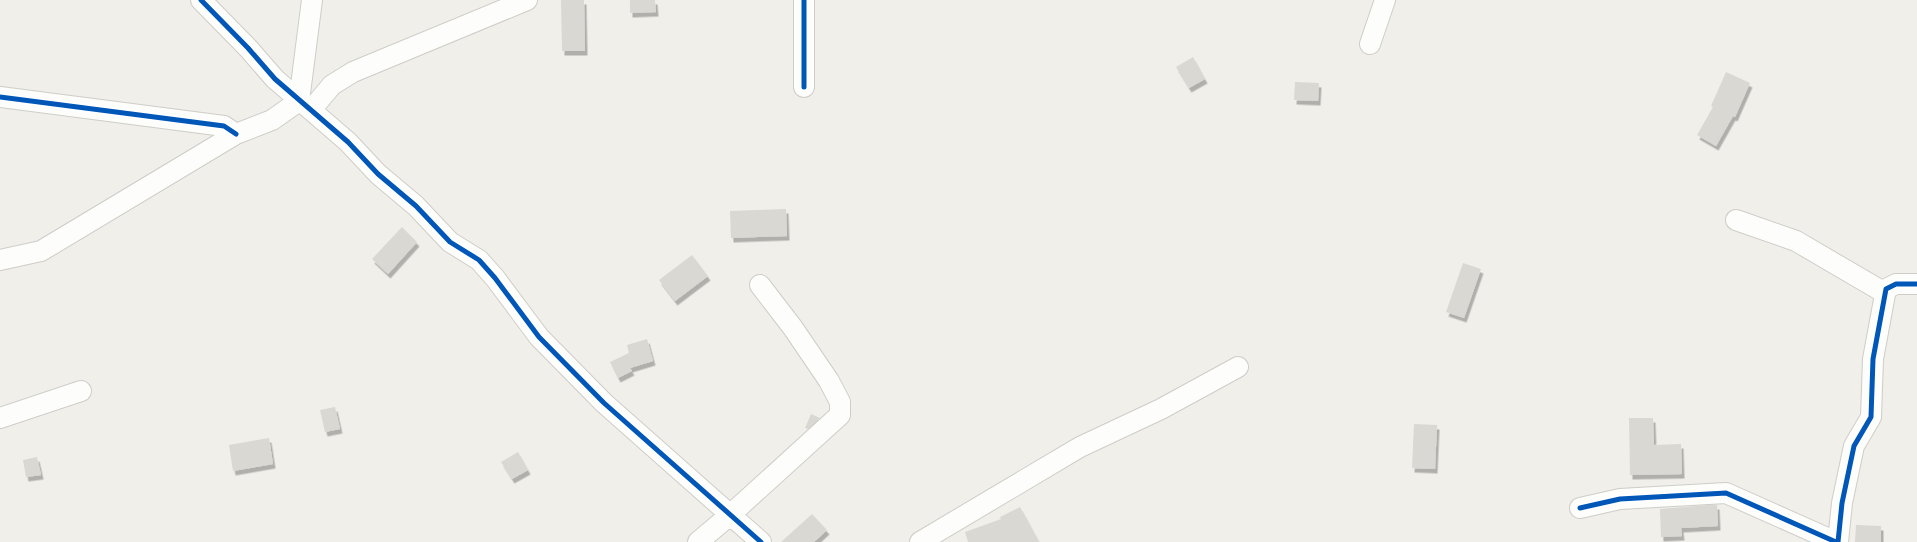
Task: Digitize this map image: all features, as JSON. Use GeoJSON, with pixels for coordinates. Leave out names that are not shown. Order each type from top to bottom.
{"type":"FeatureCollection","features":[{"type":"Feature","properties":{"kind":"street"},"geometry":{"type":"LineString","coordinates":[[201,0],[248,48],[275,79],[348,142],[378,174],[416,206],[450,242],[479,260],[495,278],[539,337],[604,403],[761,542]]}},
{"type":"Feature","properties":{"kind":"street"},"geometry":{"type":"LineString","coordinates":[[305,105],[312,0]]}},
{"type":"Feature","properties":{"kind":"street"},"geometry":{"type":"LineString","coordinates":[[0,260],[41,251],[236,134],[305,105],[353,72],[527,0]]}},
{"type":"Feature","properties":{"kind":"street"},"geometry":{"type":"LineString","coordinates":[[804,0],[804,88]]}},
{"type":"Feature","properties":{"kind":"street"},"geometry":{"type":"LineString","coordinates":[[1370,44],[1385,0]]}},
{"type":"Feature","properties":{"kind":"street"},"geometry":{"type":"LineString","coordinates":[[0,97],[224,126],[236,134]]}},
{"type":"Feature","properties":{"kind":"street"},"geometry":{"type":"LineString","coordinates":[[1736,220],[1796,241],[1885,293],[1886,289],[1896,284],[1917,284]]}},
{"type":"Feature","properties":{"kind":"street"},"geometry":{"type":"LineString","coordinates":[[698,542],[730,515],[840,415],[840,402],[829,381],[760,285]]}},
{"type":"Feature","properties":{"kind":"street"},"geometry":{"type":"LineString","coordinates":[[1580,508],[1620,498],[1726,493],[1837,542],[1843,497],[1854,446],[1871,417],[1873,359],[1886,289]]}},
{"type":"Feature","properties":{"kind":"street"},"geometry":{"type":"LineString","coordinates":[[920,542],[1080,447],[1162,409],[1238,367]]}},
{"type":"Feature","properties":{"kind":"street"},"geometry":{"type":"LineString","coordinates":[[0,418],[81,391]]}},
{"type":"Feature","properties":{"kind":"building"},"geometry":{"type":"Polygon","coordinates":[[[561,0],[584,0],[585,51],[562,51],[561,0]]]}},
{"type":"Feature","properties":{"kind":"building"},"geometry":{"type":"Polygon","coordinates":[[[630,0],[655,0],[656,12],[630,13],[630,0]]]}},
{"type":"Feature","properties":{"kind":"building"},"geometry":{"type":"Polygon","coordinates":[[[1193,57],[1205,79],[1189,88],[1176,67],[1193,57]]]}},
{"type":"Feature","properties":{"kind":"building"},"geometry":{"type":"Polygon","coordinates":[[[1726,72],[1750,83],[1735,117],[1733,116],[1716,146],[1697,135],[1713,107],[1711,106],[1726,72]]]}},
{"type":"Feature","properties":{"kind":"building"},"geometry":{"type":"Polygon","coordinates":[[[1295,82],[1319,83],[1318,101],[1294,100],[1295,82]]]}},
{"type":"Feature","properties":{"kind":"building"},"geometry":{"type":"Polygon","coordinates":[[[786,209],[787,236],[731,238],[730,211],[786,209]]]}},
{"type":"Feature","properties":{"kind":"building"},"geometry":{"type":"Polygon","coordinates":[[[402,227],[417,242],[388,274],[372,259],[402,227]]]}},
{"type":"Feature","properties":{"kind":"building"},"geometry":{"type":"Polygon","coordinates":[[[692,255],[708,276],[675,301],[659,280],[692,255]]]}},
{"type":"Feature","properties":{"kind":"building"},"geometry":{"type":"Polygon","coordinates":[[[1463,263],[1481,269],[1464,318],[1446,312],[1463,263]]]}},
{"type":"Feature","properties":{"kind":"building"},"geometry":{"type":"Polygon","coordinates":[[[647,339],[653,361],[630,368],[632,371],[618,378],[610,362],[629,353],[627,345],[647,339]]]}},
{"type":"Feature","properties":{"kind":"building"},"geometry":{"type":"Polygon","coordinates":[[[335,407],[340,429],[325,432],[320,410],[335,407]]]}},
{"type":"Feature","properties":{"kind":"building"},"geometry":{"type":"Polygon","coordinates":[[[811,414],[820,418],[808,429],[805,428],[811,414]]]}},
{"type":"Feature","properties":{"kind":"building"},"geometry":{"type":"Polygon","coordinates":[[[1629,418],[1653,418],[1654,445],[1681,444],[1682,474],[1630,475],[1629,418]]]}},
{"type":"Feature","properties":{"kind":"building"},"geometry":{"type":"Polygon","coordinates":[[[1414,424],[1437,425],[1435,469],[1412,468],[1414,424]]]}},
{"type":"Feature","properties":{"kind":"building"},"geometry":{"type":"Polygon","coordinates":[[[269,438],[273,464],[233,471],[229,445],[269,438]]]}},
{"type":"Feature","properties":{"kind":"building"},"geometry":{"type":"Polygon","coordinates":[[[518,452],[528,470],[512,479],[501,462],[518,452]]]}},
{"type":"Feature","properties":{"kind":"building"},"geometry":{"type":"Polygon","coordinates":[[[37,457],[41,475],[26,477],[23,460],[37,457]]]}},
{"type":"Feature","properties":{"kind":"building"},"geometry":{"type":"Polygon","coordinates":[[[1717,505],[1718,526],[1681,528],[1682,536],[1661,537],[1660,509],[1717,505]]]}},
{"type":"Feature","properties":{"kind":"building"},"geometry":{"type":"Polygon","coordinates":[[[1020,507],[1039,542],[968,542],[965,532],[1001,519],[1000,517],[1020,507]]]}},
{"type":"Feature","properties":{"kind":"building"},"geometry":{"type":"Polygon","coordinates":[[[812,514],[827,530],[814,542],[781,542],[812,514]]]}},
{"type":"Feature","properties":{"kind":"building"},"geometry":{"type":"Polygon","coordinates":[[[1856,525],[1881,526],[1881,542],[1855,542],[1856,525]]]}},
{"type":"Feature","properties":{"kind":"cycle path"},"geometry":{"type":"LineString","coordinates":[[201,0],[248,48],[275,79],[348,142],[378,174],[416,206],[450,242],[479,260],[495,278],[539,337],[604,403],[761,542]]}},
{"type":"Feature","properties":{"kind":"cycle path"},"geometry":{"type":"LineString","coordinates":[[804,0],[804,87]]}},
{"type":"Feature","properties":{"kind":"cycle path"},"geometry":{"type":"LineString","coordinates":[[0,97],[224,126],[236,134]]}},
{"type":"Feature","properties":{"kind":"cycle path"},"geometry":{"type":"LineString","coordinates":[[1838,542],[1842,503],[1854,446],[1871,417],[1873,359],[1886,289],[1896,284],[1917,284]]}},
{"type":"Feature","properties":{"kind":"cycle path"},"geometry":{"type":"LineString","coordinates":[[1580,508],[1620,499],[1726,493],[1836,542]]}}]}
